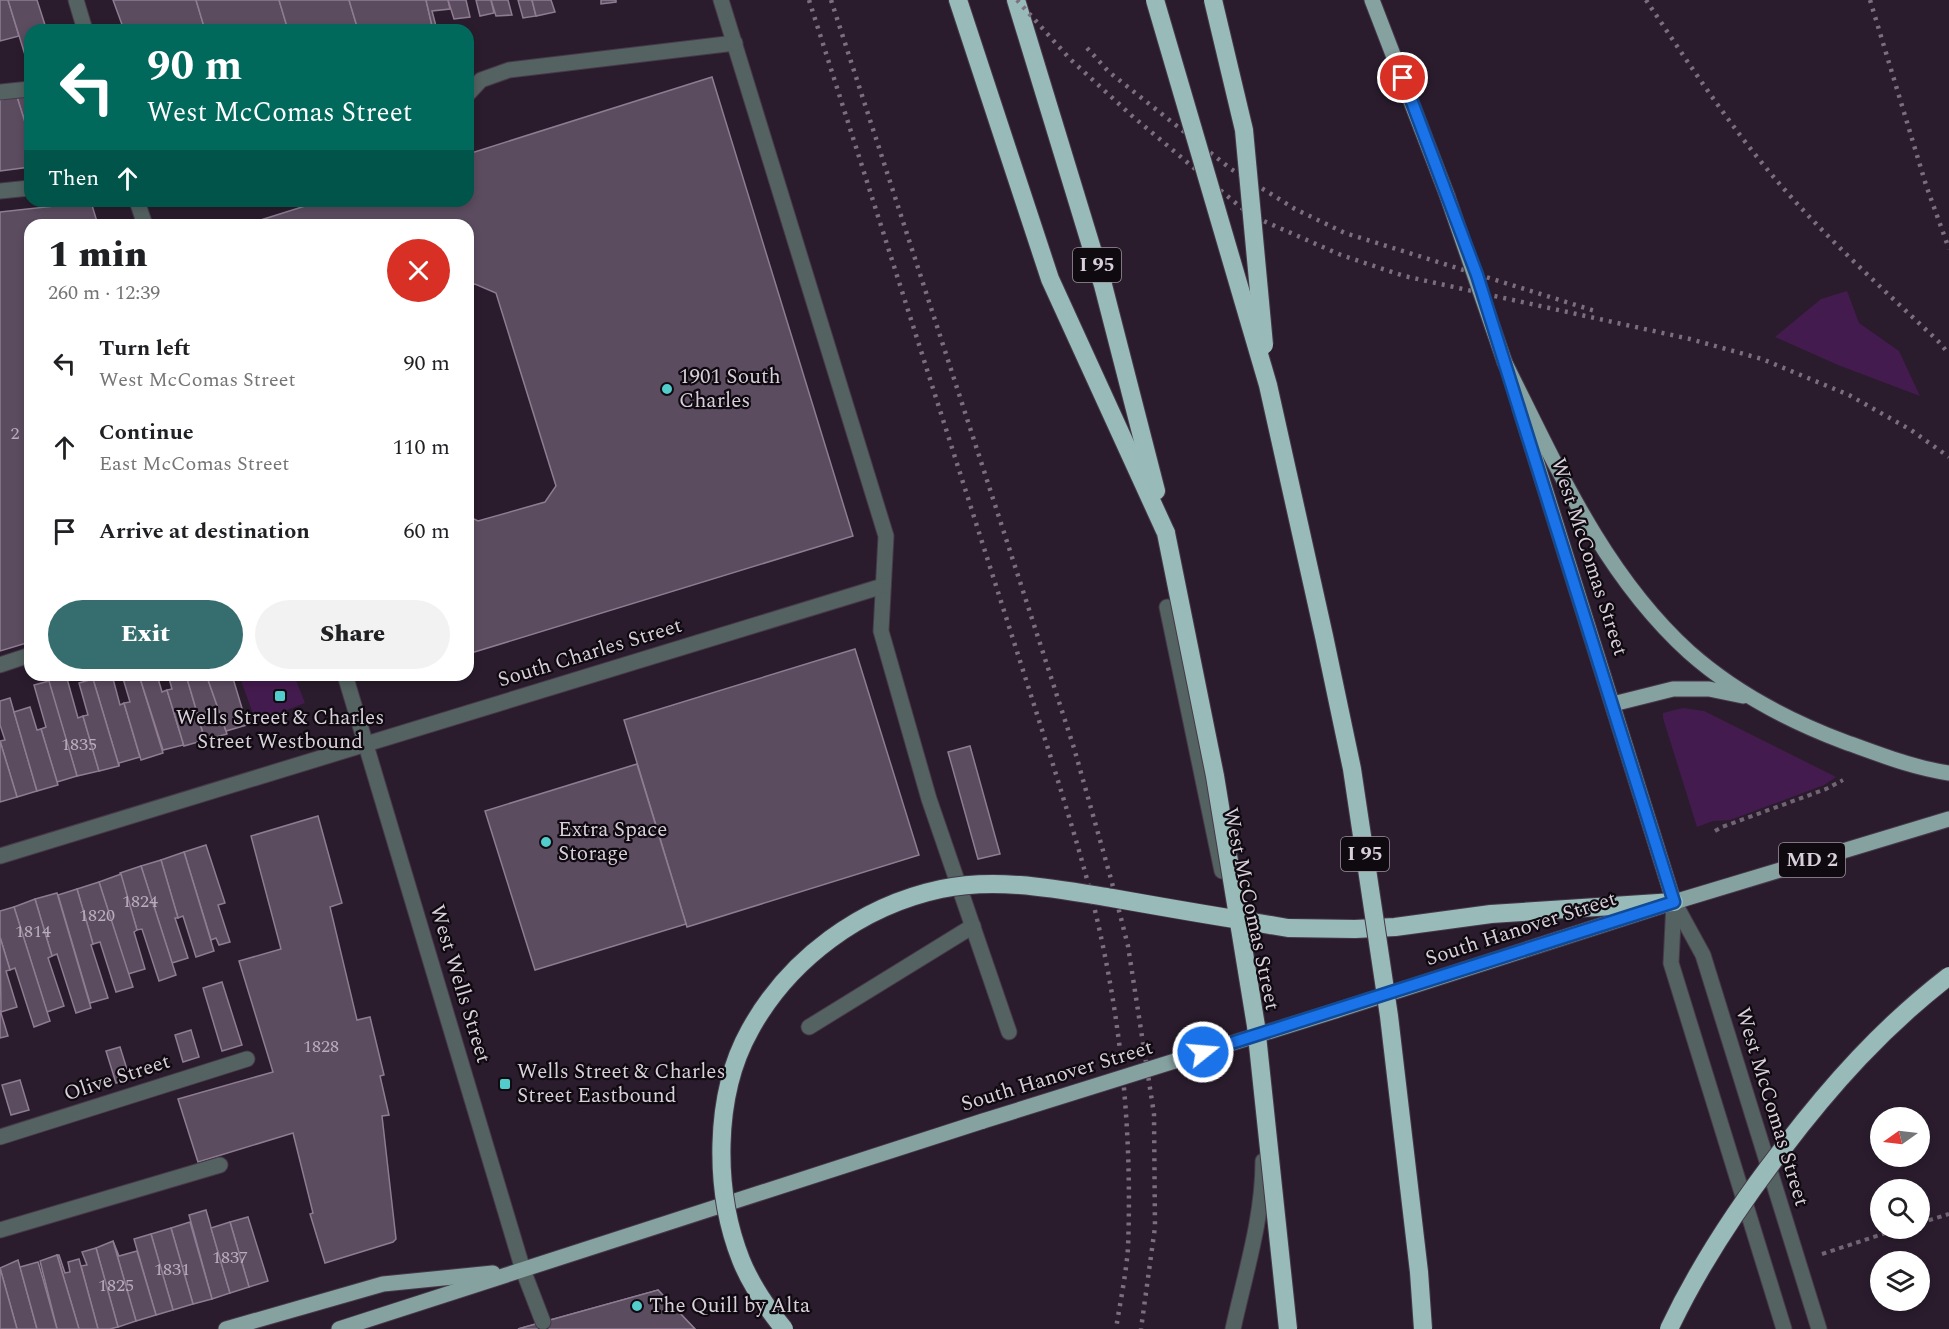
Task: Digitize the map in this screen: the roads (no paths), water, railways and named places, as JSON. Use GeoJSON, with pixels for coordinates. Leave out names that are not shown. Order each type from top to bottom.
{"type":"FeatureCollection","features":[{"type":"Feature","properties":{"kind":"highway"},"geometry":{"type":"LineString","coordinates":[[958,0],[1050,279],[1166,533]]}},
{"type":"Feature","properties":{"kind":"highway","name":"I 95"},"geometry":{"type":"LineString","coordinates":[[1016,0],[1103,285],[1166,533],[1215,776],[1257,1026],[1288,1329]]}},
{"type":"Feature","properties":{"kind":"highway","name":"I 95"},"geometry":{"type":"LineString","coordinates":[[1155,0],[1268,386],[1324,636],[1353,780],[1389,1016],[1423,1329]]}},
{"type":"Feature","properties":{"kind":"highway"},"geometry":{"type":"LineString","coordinates":[[1213,0],[1244,130],[1268,386]]}},
{"type":"Feature","properties":{"kind":"highway"},"geometry":{"type":"LineString","coordinates":[[784,1329],[755,1289],[741,1261],[732,1233],[725,1197],[721,1143],[728,1093],[736,1063],[749,1031],[785,978],[811,954],[872,913],[907,898],[942,889],[977,884],[1056,889],[1288,928],[1395,927],[1491,914],[1674,902]]}},
{"type":"Feature","properties":{"kind":"highway"},"geometry":{"type":"LineString","coordinates":[[1669,1329],[1691,1284],[1728,1222],[1808,1115],[1857,1059],[1912,1005],[1949,976]]}},
{"type":"Feature","properties":{"kind":"main road"},"geometry":{"type":"LineString","coordinates":[[1372,0],[1447,195],[1505,363],[1577,506],[1620,572],[1640,598],[1689,652],[1749,697],[1809,728],[1911,764],[1949,773]]}},
{"type":"Feature","properties":{"kind":"main road","name":"West McComas Street"},"geometry":{"type":"LineString","coordinates":[[1505,363],[1674,902]]}},
{"type":"Feature","properties":{"kind":"main road"},"geometry":{"type":"LineString","coordinates":[[1613,704],[1673,688],[1709,689],[1749,697]]}},
{"type":"Feature","properties":{"kind":"main road","name":"South Hanover Street"},"geometry":{"type":"LineString","coordinates":[[339,1329],[1674,902],[1949,819]]}},
{"type":"Feature","properties":{"kind":"main road","name":"South Hanover Street"},"geometry":{"type":"LineString","coordinates":[[226,1329],[383,1284],[523,1270]]}},
{"type":"Feature","properties":{"kind":"street"},"geometry":{"type":"LineString","coordinates":[[76,0],[83,24]]}},
{"type":"Feature","properties":{"kind":"street"},"geometry":{"type":"LineString","coordinates":[[721,0],[886,536],[881,631],[929,799],[1009,1032]]}},
{"type":"Feature","properties":{"kind":"street"},"geometry":{"type":"LineString","coordinates":[[474,88],[481,80],[509,70],[735,43]]}},
{"type":"Feature","properties":{"kind":"street"},"geometry":{"type":"LineString","coordinates":[[0,92],[24,90]]}},
{"type":"Feature","properties":{"kind":"street"},"geometry":{"type":"LineString","coordinates":[[0,191],[24,189]]}},
{"type":"Feature","properties":{"kind":"street","name":"South Charles Street"},"geometry":{"type":"LineString","coordinates":[[0,856],[883,586]]}},
{"type":"Feature","properties":{"kind":"street","name":"West McComas Street"},"geometry":{"type":"LineString","coordinates":[[1167,607],[1252,1010],[1263,1086],[1263,1180],[1249,1263],[1233,1329]]}},
{"type":"Feature","properties":{"kind":"street"},"geometry":{"type":"LineString","coordinates":[[0,665],[24,657]]}},
{"type":"Feature","properties":{"kind":"street","name":"West Wells Street"},"geometry":{"type":"LineString","coordinates":[[347,681],[523,1270],[543,1322]]}},
{"type":"Feature","properties":{"kind":"street","name":"West McComas Street"},"geometry":{"type":"LineString","coordinates":[[1674,902],[1671,963],[1784,1329]]}},
{"type":"Feature","properties":{"kind":"street","name":"West McComas Street"},"geometry":{"type":"LineString","coordinates":[[1674,902],[1703,955],[1819,1329]]}},
{"type":"Feature","properties":{"kind":"street"},"geometry":{"type":"LineString","coordinates":[[809,1027],[973,926]]}},
{"type":"Feature","properties":{"kind":"street","name":"Olive Street"},"geometry":{"type":"LineString","coordinates":[[0,1137],[247,1059]]}},
{"type":"Feature","properties":{"kind":"street"},"geometry":{"type":"LineString","coordinates":[[0,1230],[220,1165]]}},
{"type":"Feature","properties":{"kind":"railway"},"geometry":{"type":"LineString","coordinates":[[809,0],[1051,758],[1096,914],[1109,975],[1120,1052],[1129,1170],[1128,1248],[1116,1329]]}},
{"type":"Feature","properties":{"kind":"railway"},"geometry":{"type":"LineString","coordinates":[[831,0],[1074,748],[1128,946],[1154,1114],[1155,1227],[1141,1329]]}},
{"type":"Feature","properties":{"kind":"railway"},"geometry":{"type":"LineString","coordinates":[[1017,0],[1070,59],[1131,115],[1250,215],[1341,255],[1404,276],[1690,339],[1762,359],[1849,395],[1911,430],[1949,457]]}},
{"type":"Feature","properties":{"kind":"railway"},"geometry":{"type":"LineString","coordinates":[[1646,0],[1725,115],[1759,160],[1835,243],[1949,354]]}},
{"type":"Feature","properties":{"kind":"railway"},"geometry":{"type":"LineString","coordinates":[[1870,0],[1926,185],[1949,249]]}},
{"type":"Feature","properties":{"kind":"railway"},"geometry":{"type":"LineString","coordinates":[[1087,48],[1109,72],[1231,169],[1295,209],[1345,233],[1595,311]]}},
{"type":"Feature","properties":{"kind":"place","name":"1901 South Charles"},"geometry":{"type":"Point","coordinates":[667,389]}},
{"type":"Feature","properties":{"kind":"place","name":"Wells Street & Charles Street Westbound"},"geometry":{"type":"Point","coordinates":[280,696]}},
{"type":"Feature","properties":{"kind":"place","name":"Extra Space Storage"},"geometry":{"type":"Point","coordinates":[546,842]}},
{"type":"Feature","properties":{"kind":"place","name":"Wells Street & Charles Street Eastbound"},"geometry":{"type":"Point","coordinates":[505,1084]}},
{"type":"Feature","properties":{"kind":"place","name":"The Quill by Alta"},"geometry":{"type":"Point","coordinates":[637,1306]}}]}
